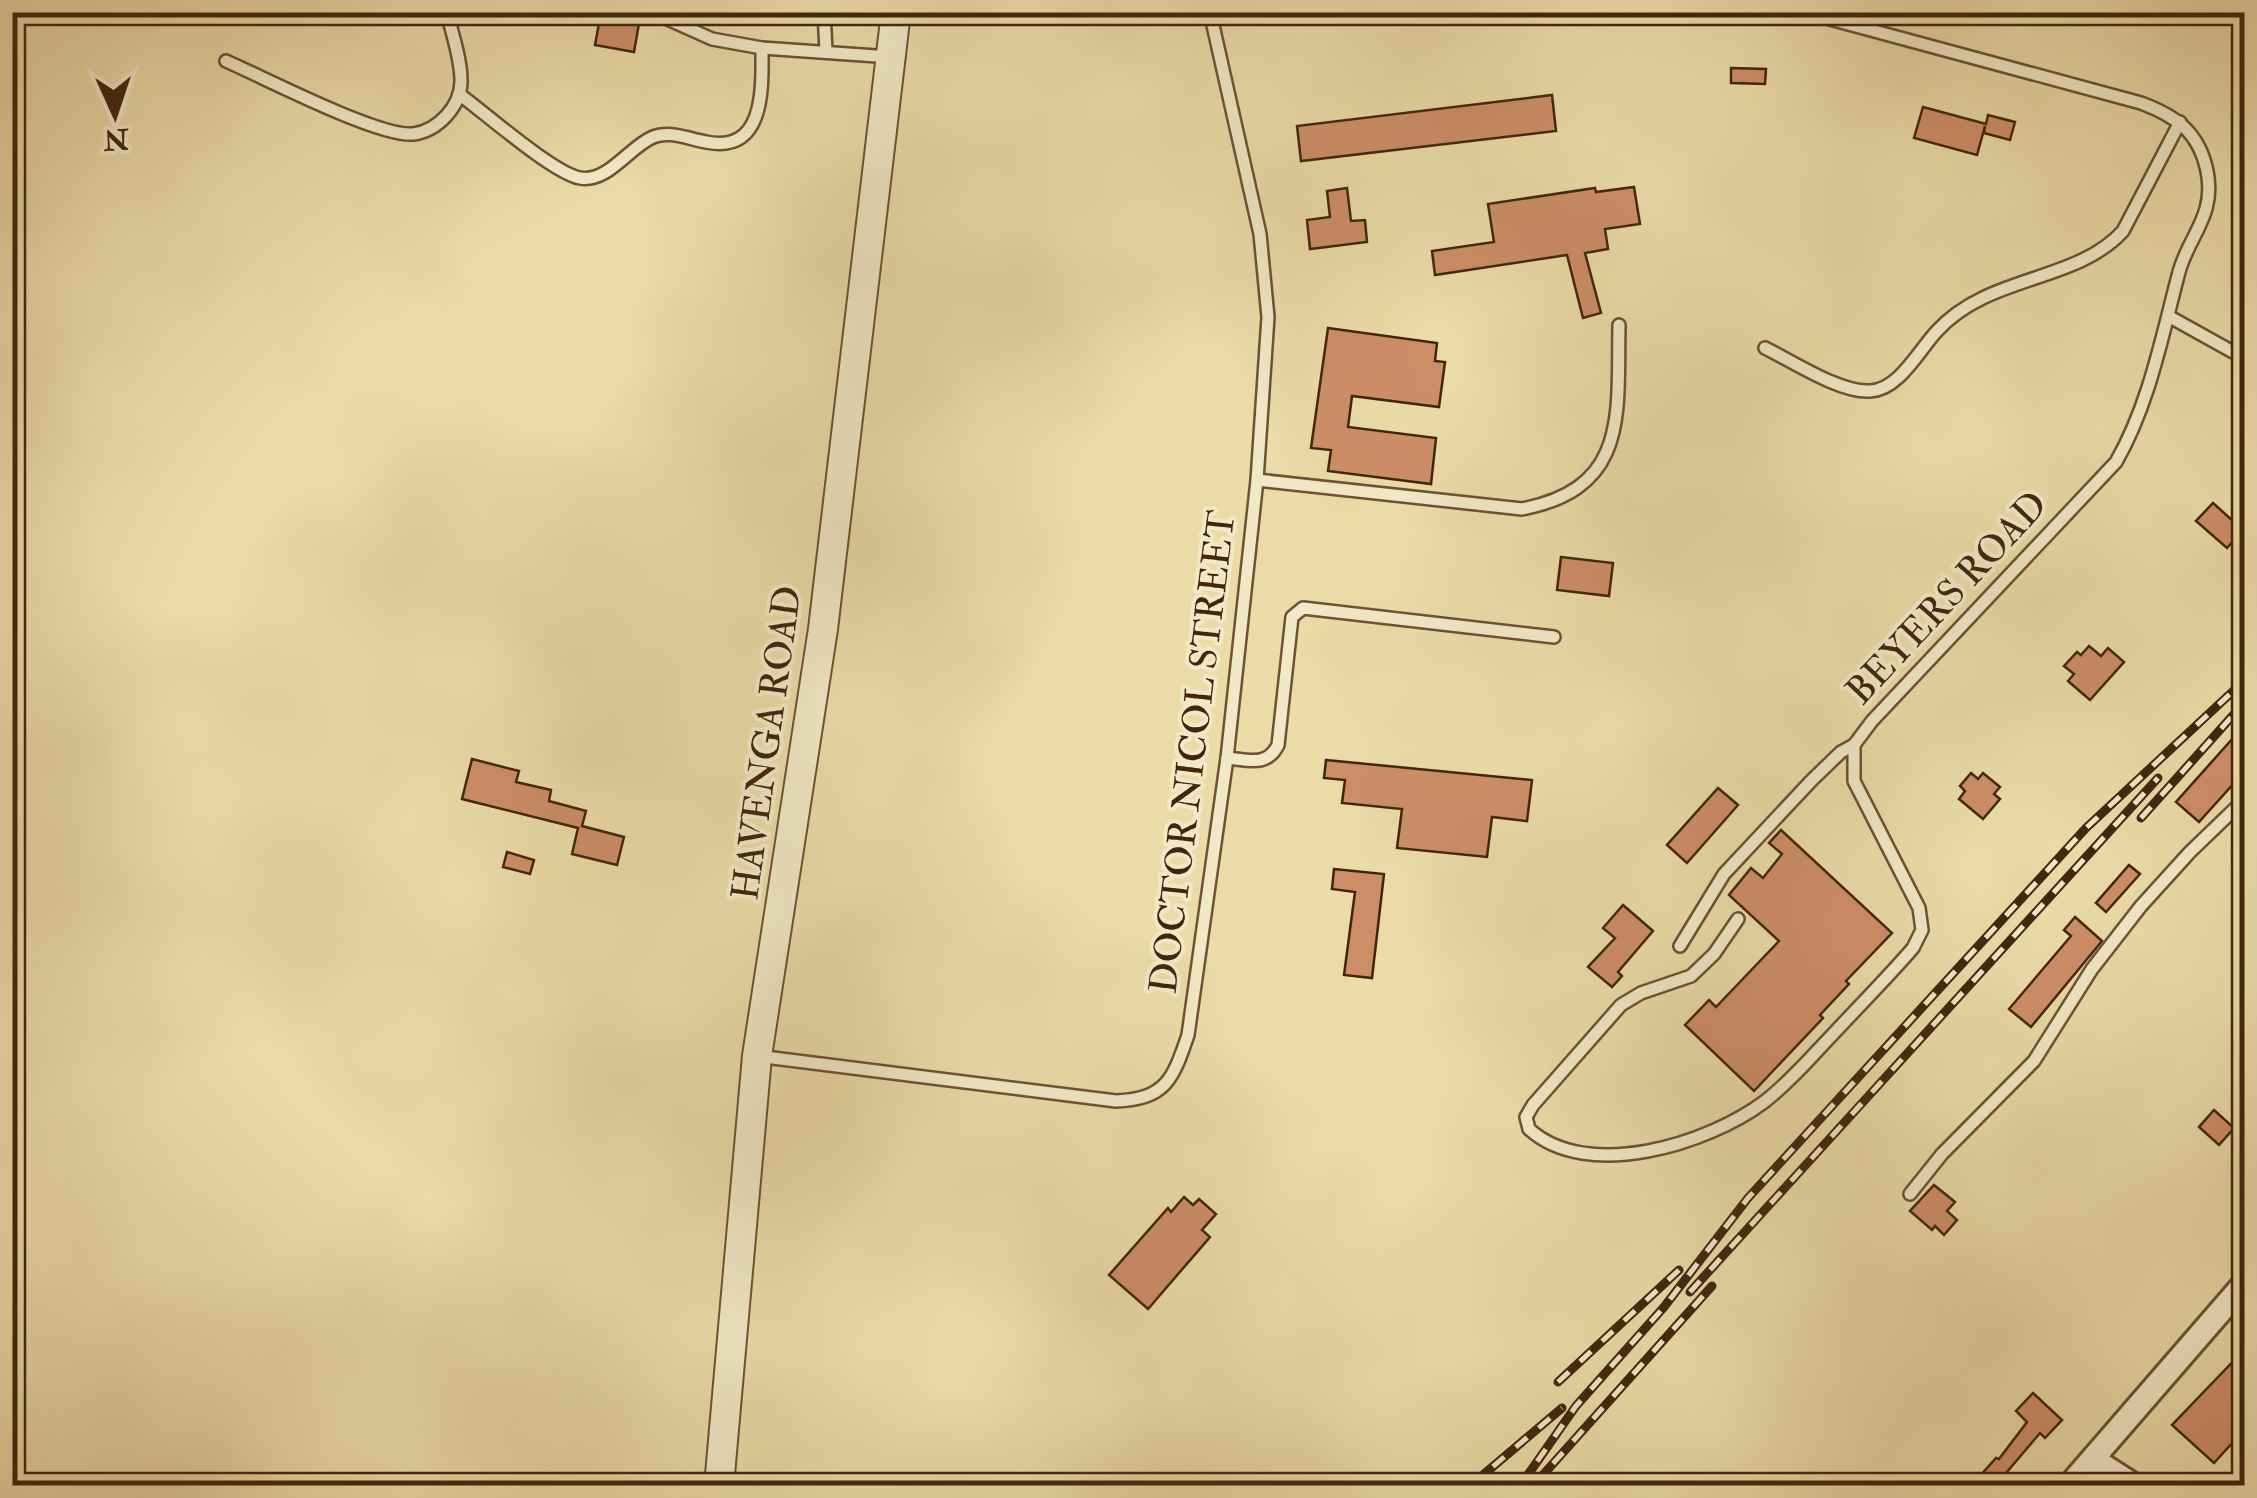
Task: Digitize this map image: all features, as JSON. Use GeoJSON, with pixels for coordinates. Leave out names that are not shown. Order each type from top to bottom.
{"type":"FeatureCollection","features":[{"type":"Feature","properties":{"kind":"street","name":"HAVENGA ROAD"},"geometry":{"type":"LineString","coordinates":[[719,1486],[757,1056],[823,628],[896,12]]}},
{"type":"Feature","properties":{"kind":"street"},"geometry":{"type":"LineString","coordinates":[[2069,1486],[2244,1284]]}},
{"type":"Feature","properties":{"kind":"street"},"geometry":{"type":"LineString","coordinates":[[2093,1459],[2135,1486]]}},
{"type":"Feature","properties":{"kind":"lane"},"geometry":{"type":"LineString","coordinates":[[226,61],[390,131],[413,134],[448,114],[460,94],[460,70],[447,12]]}},
{"type":"Feature","properties":{"kind":"lane"},"geometry":{"type":"LineString","coordinates":[[652,12],[712,39],[762,48],[892,57]]}},
{"type":"Feature","properties":{"kind":"lane"},"geometry":{"type":"LineString","coordinates":[[824,12],[826,51]]}},
{"type":"Feature","properties":{"kind":"lane","name":"DOCTOR NICOL STREET"},"geometry":{"type":"LineString","coordinates":[[757,1056],[1116,1101],[1153,1095],[1165,1087],[1178,1064],[1188,1036],[1227,758],[1257,480],[1268,317],[1253,200],[1210,12]]}},
{"type":"Feature","properties":{"kind":"lane"},"geometry":{"type":"LineString","coordinates":[[1764,348],[1857,390],[1869,392],[1888,386],[1940,328],[1969,304],[2005,286],[2093,255],[2114,241],[2123,231],[2180,122],[2171,114],[2141,103],[1804,12]]}},
{"type":"Feature","properties":{"kind":"lane"},"geometry":{"type":"LineString","coordinates":[[460,94],[555,166],[581,178],[592,178],[612,168],[640,144],[660,135],[720,144],[740,137],[761,106],[762,48]]}},
{"type":"Feature","properties":{"kind":"lane","name":"BEYERS ROAD"},"geometry":{"type":"LineString","coordinates":[[1738,919],[1714,954],[1691,976],[1629,998],[1613,1012],[1533,1105],[1527,1124],[1536,1136],[1568,1152],[1610,1156],[1644,1151],[1730,1121],[1787,1083],[1913,948],[1922,930],[1919,908],[1860,798],[1852,765],[1854,745],[1872,721],[2116,462],[2128,441],[2170,317],[2179,269],[2203,224],[2209,188],[2200,150],[2180,122]]}},
{"type":"Feature","properties":{"kind":"lane"},"geometry":{"type":"LineString","coordinates":[[2170,317],[2233,352],[2244,354]]}},
{"type":"Feature","properties":{"kind":"lane"},"geometry":{"type":"LineString","coordinates":[[1257,480],[1522,509],[1546,504],[1578,487],[1610,450],[1617,426],[1619,326]]}},
{"type":"Feature","properties":{"kind":"lane"},"geometry":{"type":"LineString","coordinates":[[1227,758],[1262,761],[1278,745],[1292,617],[1303,608],[1554,636]]}},
{"type":"Feature","properties":{"kind":"lane"},"geometry":{"type":"LineString","coordinates":[[1680,946],[1724,874],[1819,773],[1854,745]]}},
{"type":"Feature","properties":{"kind":"lane"},"geometry":{"type":"LineString","coordinates":[[1910,1194],[1942,1154],[2034,1061],[2092,969],[2141,906],[2244,800]]}},
{"type":"Feature","properties":{"kind":"building"},"geometry":{"type":"Polygon","coordinates":[[[601,12],[641,12],[634,52],[595,45],[601,12]]]}},
{"type":"Feature","properties":{"kind":"building"},"geometry":{"type":"Polygon","coordinates":[[[1731,68],[1766,69],[1765,84],[1731,83],[1731,68]]]}},
{"type":"Feature","properties":{"kind":"building"},"geometry":{"type":"Polygon","coordinates":[[[1552,95],[1556,131],[1301,161],[1297,126],[1552,95]]]}},
{"type":"Feature","properties":{"kind":"building"},"geometry":{"type":"Polygon","coordinates":[[[1923,107],[1986,124],[1988,115],[2015,122],[2010,140],[1984,133],[1985,126],[1977,155],[1914,138],[1923,107]]]}},
{"type":"Feature","properties":{"kind":"building"},"geometry":{"type":"Polygon","coordinates":[[[1634,187],[1640,224],[1605,229],[1608,249],[1585,253],[1601,313],[1583,318],[1567,255],[1435,275],[1432,251],[1494,242],[1488,204],[1595,188],[1596,192],[1634,187]]]}},
{"type":"Feature","properties":{"kind":"building"},"geometry":{"type":"Polygon","coordinates":[[[1347,188],[1351,221],[1365,220],[1367,242],[1310,249],[1307,220],[1330,217],[1327,191],[1347,188]]]}},
{"type":"Feature","properties":{"kind":"building"},"geometry":{"type":"Polygon","coordinates":[[[1328,328],[1437,343],[1435,361],[1445,362],[1439,407],[1352,396],[1348,427],[1436,438],[1431,484],[1328,471],[1331,450],[1311,448],[1328,328]]]}},
{"type":"Feature","properties":{"kind":"building"},"geometry":{"type":"Polygon","coordinates":[[[2213,503],[2243,530],[2227,548],[2196,521],[2213,503]]]}},
{"type":"Feature","properties":{"kind":"building"},"geometry":{"type":"Polygon","coordinates":[[[1561,557],[1613,563],[1609,596],[1557,590],[1561,557]]]}},
{"type":"Feature","properties":{"kind":"building"},"geometry":{"type":"Polygon","coordinates":[[[2089,646],[2101,656],[2108,648],[2124,662],[2090,700],[2068,681],[2074,674],[2064,666],[2089,646]]]}},
{"type":"Feature","properties":{"kind":"building"},"geometry":{"type":"Polygon","coordinates":[[[2233,738],[2244,749],[2244,772],[2199,822],[2176,802],[2233,738]]]}},
{"type":"Feature","properties":{"kind":"building"},"geometry":{"type":"Polygon","coordinates":[[[472,759],[519,771],[516,782],[551,790],[549,801],[586,811],[582,826],[624,837],[617,865],[572,854],[578,828],[462,799],[472,759]]]}},
{"type":"Feature","properties":{"kind":"building"},"geometry":{"type":"Polygon","coordinates":[[[1326,760],[1532,780],[1527,821],[1492,817],[1487,857],[1397,848],[1402,809],[1342,803],[1345,780],[1324,778],[1326,760]]]}},
{"type":"Feature","properties":{"kind":"building"},"geometry":{"type":"Polygon","coordinates":[[[1971,773],[1978,779],[1983,773],[2000,787],[1994,794],[2000,799],[1983,819],[1959,799],[1965,791],[1960,786],[1971,773]]]}},
{"type":"Feature","properties":{"kind":"building"},"geometry":{"type":"Polygon","coordinates":[[[1718,788],[1738,805],[1687,863],[1667,845],[1718,788]]]}},
{"type":"Feature","properties":{"kind":"building"},"geometry":{"type":"Polygon","coordinates":[[[1781,830],[1892,933],[1846,981],[1849,984],[1820,1015],[1823,1018],[1754,1091],[1685,1025],[1709,1000],[1716,1007],[1779,941],[1729,895],[1751,868],[1763,878],[1782,854],[1769,843],[1781,830]]]}},
{"type":"Feature","properties":{"kind":"building"},"geometry":{"type":"Polygon","coordinates":[[[507,852],[534,860],[530,874],[503,867],[507,852]]]}},
{"type":"Feature","properties":{"kind":"building"},"geometry":{"type":"Polygon","coordinates":[[[2129,865],[2140,874],[2106,912],[2096,903],[2129,865]]]}},
{"type":"Feature","properties":{"kind":"building"},"geometry":{"type":"Polygon","coordinates":[[[1334,869],[1384,874],[1372,978],[1344,975],[1355,892],[1332,889],[1334,869]]]}},
{"type":"Feature","properties":{"kind":"building"},"geometry":{"type":"Polygon","coordinates":[[[1623,905],[1653,931],[1618,972],[1622,976],[1612,987],[1588,967],[1615,938],[1603,928],[1623,905]]]}},
{"type":"Feature","properties":{"kind":"building"},"geometry":{"type":"Polygon","coordinates":[[[2075,917],[2102,941],[2031,1027],[2009,1009],[2071,936],[2064,930],[2075,917]]]}},
{"type":"Feature","properties":{"kind":"building"},"geometry":{"type":"Polygon","coordinates":[[[2214,1110],[2234,1128],[2219,1145],[2199,1127],[2214,1110]]]}},
{"type":"Feature","properties":{"kind":"building"},"geometry":{"type":"Polygon","coordinates":[[[1934,1185],[1955,1202],[1947,1211],[1957,1220],[1944,1235],[1910,1211],[1934,1185]]]}},
{"type":"Feature","properties":{"kind":"building"},"geometry":{"type":"Polygon","coordinates":[[[1184,1197],[1193,1205],[1199,1199],[1216,1214],[1202,1230],[1210,1237],[1148,1309],[1109,1275],[1168,1208],[1171,1212],[1184,1197]]]}},
{"type":"Feature","properties":{"kind":"building"},"geometry":{"type":"Polygon","coordinates":[[[2244,1350],[2244,1430],[2214,1463],[2172,1425],[2244,1350]]]}},
{"type":"Feature","properties":{"kind":"building"},"geometry":{"type":"Polygon","coordinates":[[[2033,1393],[2062,1420],[2045,1438],[2040,1433],[1995,1486],[1971,1486],[1999,1459],[2027,1422],[2016,1411],[2033,1393]]]}},
{"type":"Feature","properties":{"kind":"railway"},"geometry":{"type":"LineString","coordinates":[[1520,1486],[1576,1406],[1664,1307],[1748,1198],[2086,828],[2244,681]]}},
{"type":"Feature","properties":{"kind":"railway"},"geometry":{"type":"LineString","coordinates":[[2141,818],[2244,703]]}},
{"type":"Feature","properties":{"kind":"railway"},"geometry":{"type":"LineString","coordinates":[[1690,1292],[2158,778]]}},
{"type":"Feature","properties":{"kind":"railway"},"geometry":{"type":"LineString","coordinates":[[1558,1382],[1679,1270]]}},
{"type":"Feature","properties":{"kind":"railway"},"geometry":{"type":"LineString","coordinates":[[1533,1486],[1712,1286]]}},
{"type":"Feature","properties":{"kind":"railway"},"geometry":{"type":"LineString","coordinates":[[1470,1486],[1562,1408]]}}]}
